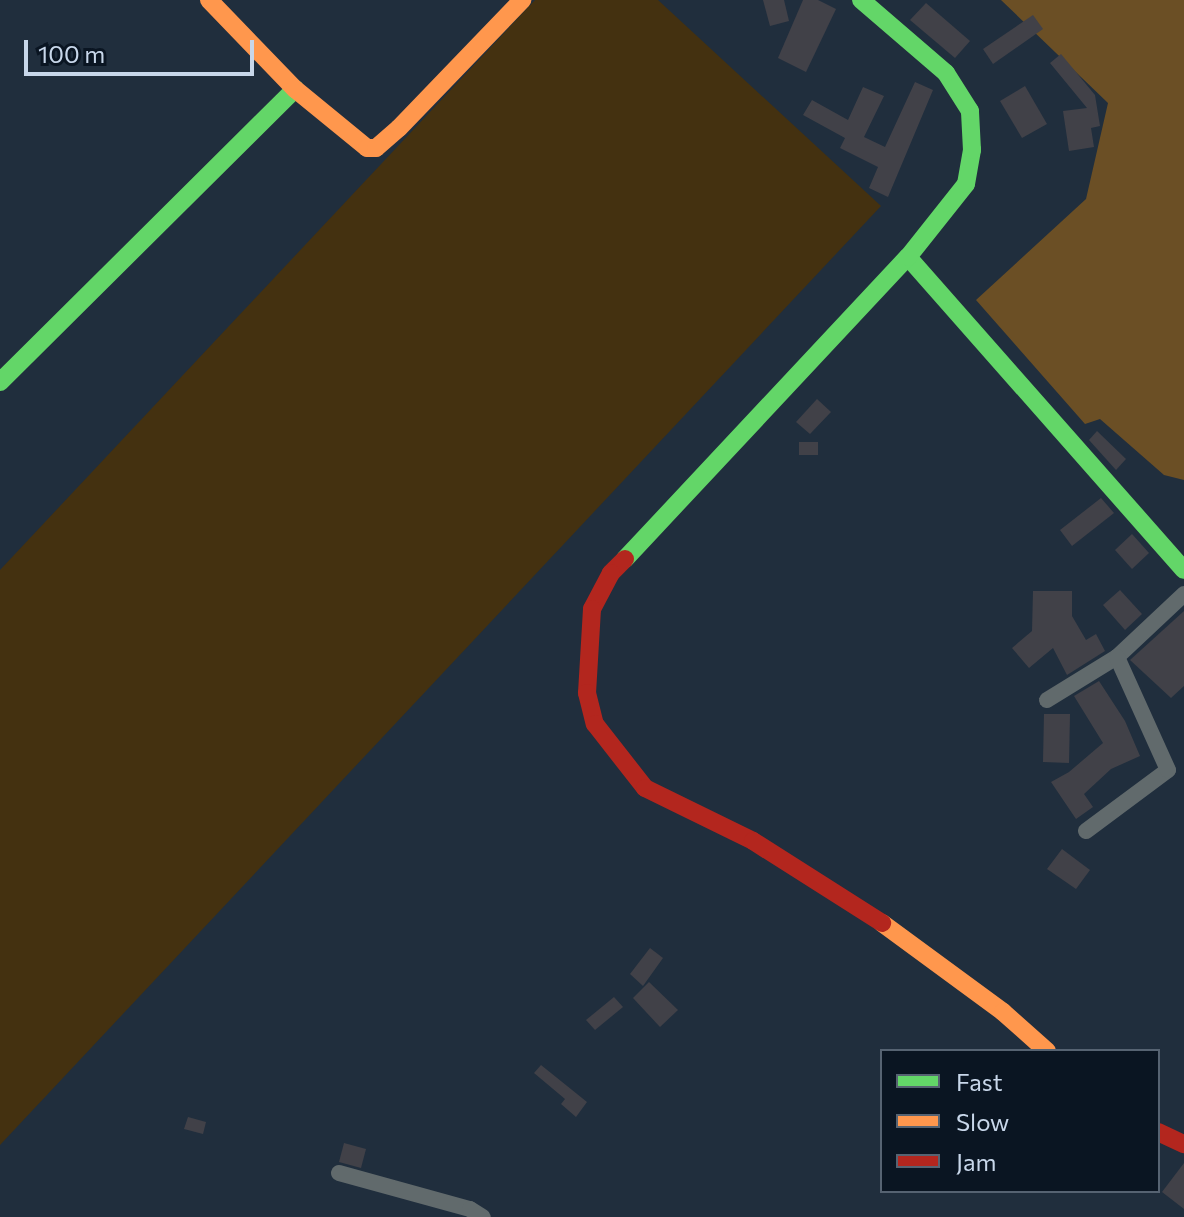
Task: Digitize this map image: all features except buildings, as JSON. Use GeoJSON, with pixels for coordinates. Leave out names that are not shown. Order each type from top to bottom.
{"type":"FeatureCollection","features":[{"type":"Feature","properties":{"kind":"street"},"geometry":{"type":"LineString","coordinates":[[209,0],[295,89],[360,146],[376,148],[522,0]]}},
{"type":"Feature","properties":{"kind":"street"},"geometry":{"type":"LineString","coordinates":[[861,0],[946,73],[970,111],[972,150],[966,184],[908,257],[611,573],[592,609],[587,693],[595,724],[645,788],[753,841],[888,927],[1003,1012],[1045,1049]]}},
{"type":"Feature","properties":{"kind":"street"},"geometry":{"type":"LineString","coordinates":[[0,382],[295,89]]}},
{"type":"Feature","properties":{"kind":"street"},"geometry":{"type":"LineString","coordinates":[[908,257],[1184,570]]}},
{"type":"Feature","properties":{"kind":"street"},"geometry":{"type":"LineString","coordinates":[[1047,700],[1117,657],[1184,594]]}},
{"type":"Feature","properties":{"kind":"street"},"geometry":{"type":"LineString","coordinates":[[1086,831],[1168,770],[1117,657]]}},
{"type":"Feature","properties":{"kind":"street"},"geometry":{"type":"LineString","coordinates":[[1160,1133],[1184,1144]]}},
{"type":"Feature","properties":{"kind":"street"},"geometry":{"type":"LineString","coordinates":[[339,1173],[470,1209],[483,1217]]}},
{"type":"Feature","properties":{"kind":"shaded area"},"geometry":{"type":"Polygon","coordinates":[[[535,0],[658,0],[881,206],[0,1145],[0,570],[535,0]]]}},
{"type":"Feature","properties":{"kind":"shaded area"},"geometry":{"type":"Polygon","coordinates":[[[1001,0],[1184,0],[1184,480],[1164,475],[1100,419],[1085,424],[976,300],[1086,199],[1108,103],[1001,0]]]}},
{"type":"Feature","properties":{"kind":"traffic: fast"},"geometry":{"type":"LineString","coordinates":[[625,559],[908,257],[966,184],[972,150],[970,111],[946,73],[861,0]]}},
{"type":"Feature","properties":{"kind":"traffic: fast"},"geometry":{"type":"LineString","coordinates":[[0,382],[295,89]]}},
{"type":"Feature","properties":{"kind":"traffic: fast"},"geometry":{"type":"LineString","coordinates":[[908,257],[1184,570]]}},
{"type":"Feature","properties":{"kind":"traffic: slow"},"geometry":{"type":"LineString","coordinates":[[209,0],[295,89],[367,148],[376,148],[399,128],[522,0]]}},
{"type":"Feature","properties":{"kind":"traffic: slow"},"geometry":{"type":"LineString","coordinates":[[882,923],[1003,1012],[1045,1049]]}},
{"type":"Feature","properties":{"kind":"traffic: jam"},"geometry":{"type":"LineString","coordinates":[[625,559],[611,573],[592,609],[587,693],[595,724],[645,788],[753,841],[882,923]]}},
{"type":"Feature","properties":{"kind":"traffic: jam"},"geometry":{"type":"LineString","coordinates":[[1160,1133],[1184,1144]]}}]}
